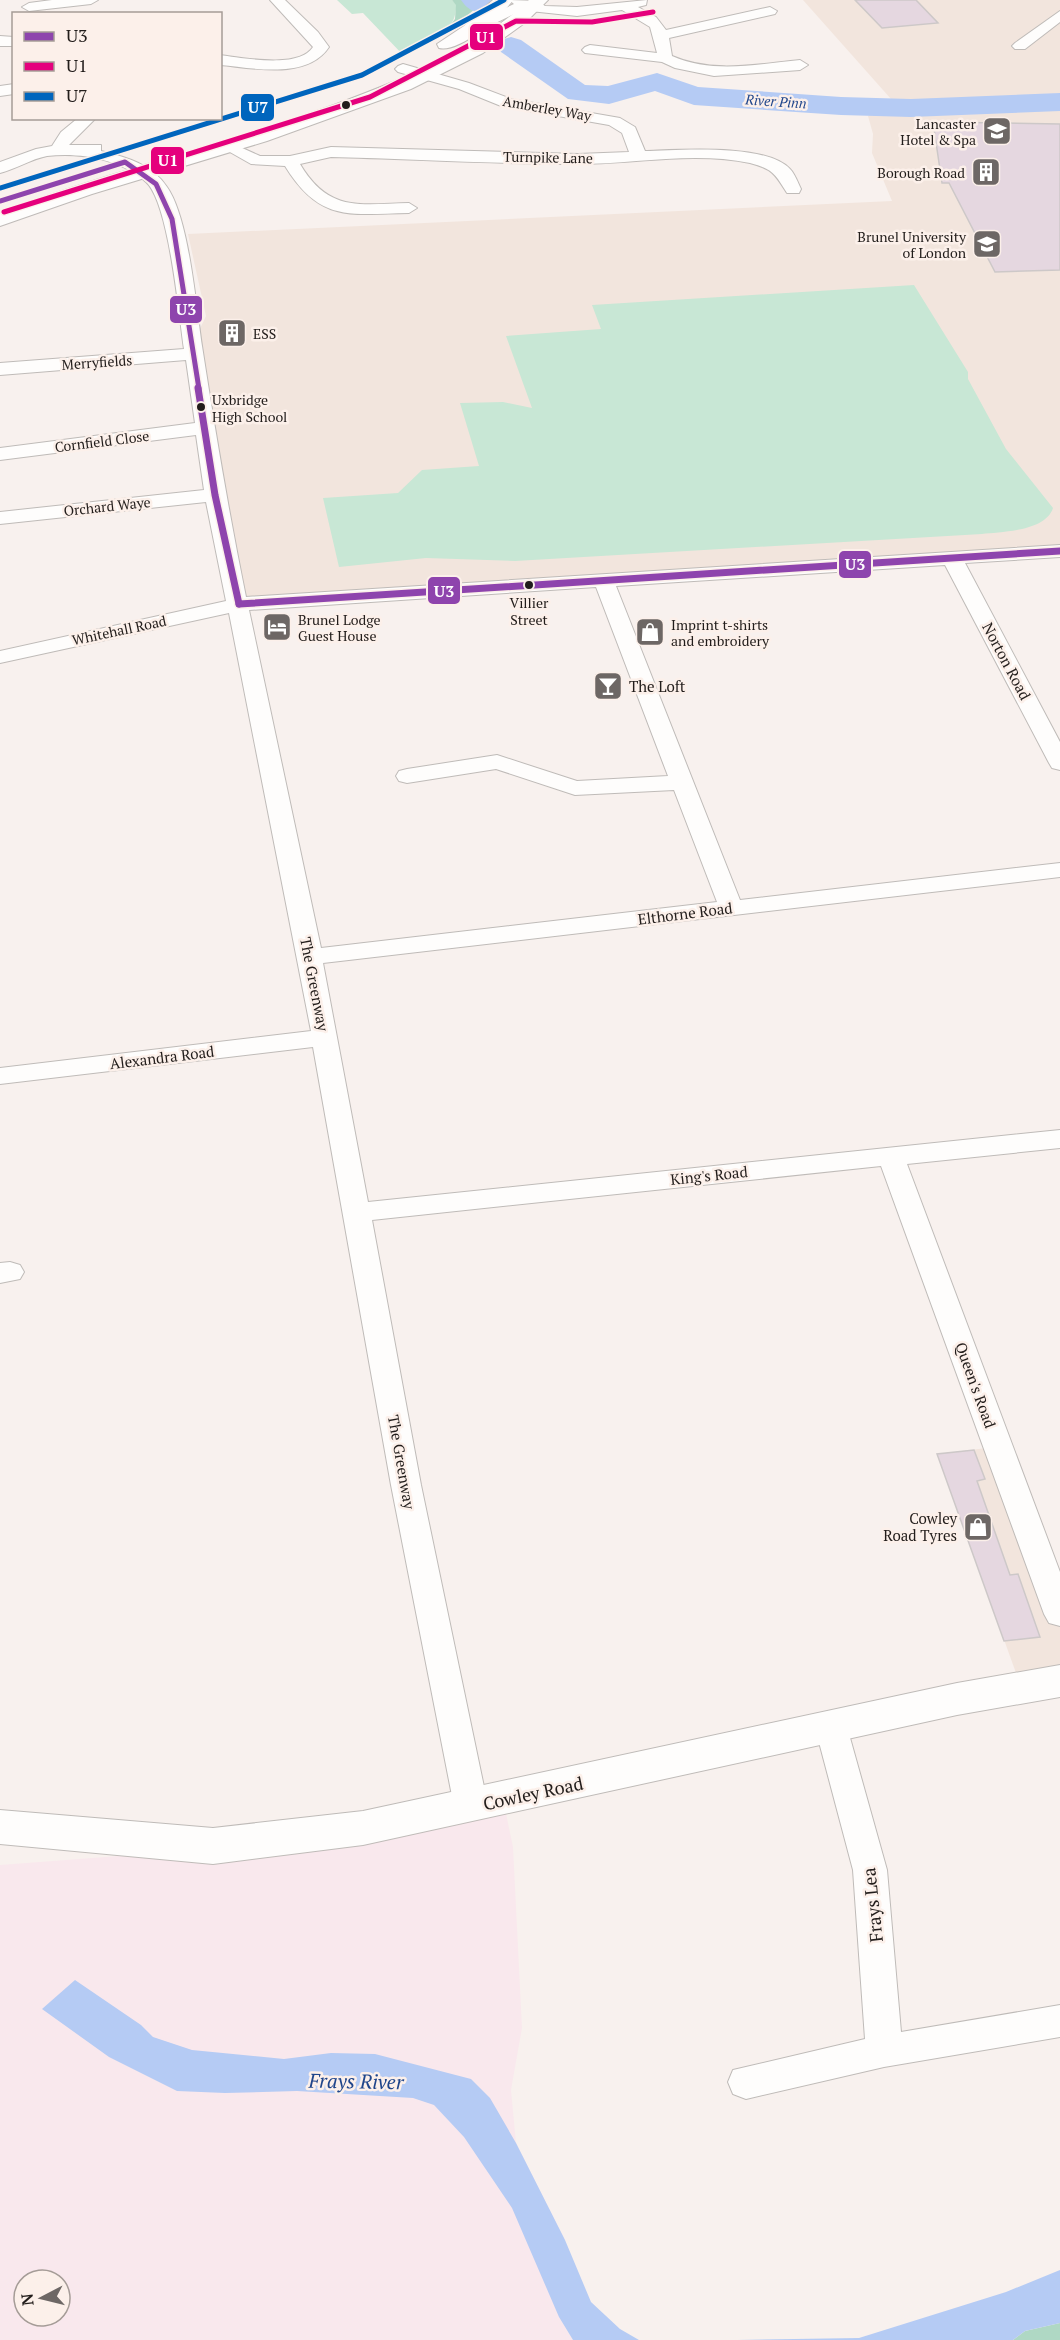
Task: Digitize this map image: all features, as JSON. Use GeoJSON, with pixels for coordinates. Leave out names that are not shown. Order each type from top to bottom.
{"type":"FeatureCollection","features":[{"type":"Feature","properties":{"kind":"main road"},"geometry":{"type":"LineString","coordinates":[[0,201],[126,164],[366,86],[403,69],[470,30],[504,0]]}},
{"type":"Feature","properties":{"kind":"main road"},"geometry":{"type":"LineString","coordinates":[[0,220],[126,164],[229,147],[315,118],[426,75],[490,41],[529,2]]}},
{"type":"Feature","properties":{"kind":"main road","name":"Cowley Road"},"geometry":{"type":"LineString","coordinates":[[0,1827],[213,1846],[363,1828],[957,1699],[1060,1681]]}},
{"type":"Feature","properties":{"kind":"street"},"geometry":{"type":"LineString","coordinates":[[29,7],[91,0]]}},
{"type":"Feature","properties":{"kind":"street"},"geometry":{"type":"LineString","coordinates":[[222,60],[276,65],[299,62],[315,56],[321,47],[313,35],[277,0]]}},
{"type":"Feature","properties":{"kind":"street"},"geometry":{"type":"LineString","coordinates":[[470,30],[529,2],[559,11],[592,10],[651,0]]}},
{"type":"Feature","properties":{"kind":"street"},"geometry":{"type":"LineString","coordinates":[[625,6],[655,22],[671,61],[686,80]]}},
{"type":"Feature","properties":{"kind":"street"},"geometry":{"type":"LineString","coordinates":[[662,35],[770,11]]}},
{"type":"Feature","properties":{"kind":"street"},"geometry":{"type":"LineString","coordinates":[[1020,46],[1060,15]]}},
{"type":"Feature","properties":{"kind":"street"},"geometry":{"type":"LineString","coordinates":[[590,50],[671,61],[700,71],[800,65]]}},
{"type":"Feature","properties":{"kind":"street"},"geometry":{"type":"LineString","coordinates":[[767,50],[776,67]]}},
{"type":"Feature","properties":{"kind":"street","name":"Amberley Way"},"geometry":{"type":"LineString","coordinates":[[403,69],[507,103],[614,121],[629,130],[639,156]]}},
{"type":"Feature","properties":{"kind":"street"},"geometry":{"type":"LineString","coordinates":[[58,149],[67,135],[86,120]]}},
{"type":"Feature","properties":{"kind":"street","name":"Turnpike Lane"},"geometry":{"type":"LineString","coordinates":[[229,147],[258,161],[290,161],[331,152],[578,159],[709,153],[753,159],[784,172],[793,189]]}},
{"type":"Feature","properties":{"kind":"street"},"geometry":{"type":"LineString","coordinates":[[0,168],[32,154],[58,149],[77,149],[126,164]]}},
{"type":"Feature","properties":{"kind":"street"},"geometry":{"type":"LineString","coordinates":[[290,161],[296,173],[332,206],[342,209],[409,208]]}},
{"type":"Feature","properties":{"kind":"street","name":"The Greenway"},"geometry":{"type":"LineString","coordinates":[[126,164],[157,185],[172,219],[215,495],[310,957],[406,1485],[471,1806]]}},
{"type":"Feature","properties":{"kind":"street","name":"Merryfields"},"geometry":{"type":"LineString","coordinates":[[0,369],[194,354]]}},
{"type":"Feature","properties":{"kind":"street","name":"Cornfield Close"},"geometry":{"type":"LineString","coordinates":[[0,454],[204,428]]}},
{"type":"Feature","properties":{"kind":"street","name":"Orchard Waye"},"geometry":{"type":"LineString","coordinates":[[0,518],[215,495]]}},
{"type":"Feature","properties":{"kind":"street","name":"Whitehall Road"},"geometry":{"type":"LineString","coordinates":[[0,657],[239,604],[953,560],[1060,551]]}},
{"type":"Feature","properties":{"kind":"street","name":"Norton Road"},"geometry":{"type":"LineString","coordinates":[[953,560],[1060,763]]}},
{"type":"Feature","properties":{"kind":"street"},"geometry":{"type":"LineString","coordinates":[[604,582],[731,908]]}},
{"type":"Feature","properties":{"kind":"street"},"geometry":{"type":"LineString","coordinates":[[407,776],[497,762],[552,782],[584,789],[682,782]]}},
{"type":"Feature","properties":{"kind":"street","name":"Elthorne Road"},"geometry":{"type":"LineString","coordinates":[[310,957],[1060,870]]}},
{"type":"Feature","properties":{"kind":"street","name":"Alexandra Road"},"geometry":{"type":"LineString","coordinates":[[0,1076],[325,1037]]}},
{"type":"Feature","properties":{"kind":"street","name":"King's Road"},"geometry":{"type":"LineString","coordinates":[[357,1212],[1060,1139]]}},
{"type":"Feature","properties":{"kind":"street","name":"Queen's Road"},"geometry":{"type":"LineString","coordinates":[[891,1156],[1060,1614]]}},
{"type":"Feature","properties":{"kind":"street","name":"Frays Lea"},"geometry":{"type":"LineString","coordinates":[[831,1727],[870,1870],[884,2051]]}},
{"type":"Feature","properties":{"kind":"street"},"geometry":{"type":"LineString","coordinates":[[746,2082],[884,2051],[1060,2021]]}},
{"type":"Feature","properties":{"kind":"shaded area","name":"Uxbridge High School"},"geometry":{"type":"Polygon","coordinates":[[[803,0],[1060,0],[1060,551],[239,604],[192,345],[206,316],[188,234],[892,201],[872,153],[873,134],[868,116],[891,99],[803,0]]]}},
{"type":"Feature","properties":{"kind":"shaded area"},"geometry":{"type":"Polygon","coordinates":[[[995,1447],[1060,1627],[1060,1677],[1020,1684],[937,1454],[995,1447]]]}},
{"type":"Feature","properties":{"kind":"shaded area"},"geometry":{"type":"Polygon","coordinates":[[[505,1809],[513,1847],[522,2028],[511,2090],[516,2143],[565,2240],[559,2317],[573,2340],[0,2340],[0,1865],[211,1849],[505,1809]]]}},
{"type":"Feature","properties":{"kind":"green space"},"geometry":{"type":"Polygon","coordinates":[[[337,0],[452,0],[456,4],[452,23],[439,37],[404,56],[363,13],[352,14],[337,0]]]}},
{"type":"Feature","properties":{"kind":"green space"},"geometry":{"type":"Polygon","coordinates":[[[452,0],[474,0],[481,4],[441,37],[455,19],[456,5],[452,0]]]}},
{"type":"Feature","properties":{"kind":"green space"},"geometry":{"type":"Polygon","coordinates":[[[914,285],[968,372],[968,379],[1006,449],[1053,508],[1049,516],[1033,526],[982,534],[515,561],[426,558],[339,567],[323,498],[398,493],[422,470],[479,466],[460,403],[503,402],[532,408],[506,336],[601,329],[592,305],[914,285]]]}},
{"type":"Feature","properties":{"kind":"green space"},"geometry":{"type":"Polygon","coordinates":[[[1060,2323],[1060,2340],[1013,2340],[1025,2331],[1060,2323]]]}},
{"type":"Feature","properties":{"kind":"water","name":"Frays River"},"geometry":{"type":"Polygon","coordinates":[[[75,1980],[141,2025],[153,2037],[192,2050],[284,2059],[331,2053],[375,2054],[471,2079],[490,2098],[516,2143],[565,2240],[591,2302],[620,2329],[639,2340],[573,2340],[559,2317],[512,2208],[464,2137],[434,2105],[413,2098],[297,2091],[225,2093],[177,2091],[109,2057],[42,2009],[75,1980]]]}},
{"type":"Feature","properties":{"kind":"water"},"geometry":{"type":"Polygon","coordinates":[[[1060,2270],[1060,2323],[1025,2331],[1013,2340],[737,2340],[859,2338],[1006,2292],[1060,2270]]]}},
{"type":"Feature","properties":{"kind":"building"},"geometry":{"type":"Polygon","coordinates":[[[855,0],[916,0],[938,23],[882,28],[855,0]]]}},
{"type":"Feature","properties":{"kind":"building"},"geometry":{"type":"Polygon","coordinates":[[[933,122],[1060,124],[1060,270],[995,272],[949,183],[942,183],[933,122]]]}},
{"type":"Feature","properties":{"kind":"building","name":"Cowley Road Tyres"},"geometry":{"type":"Polygon","coordinates":[[[974,1450],[985,1479],[977,1481],[1010,1575],[1018,1574],[1040,1637],[1004,1641],[937,1454],[974,1450]]]}},
{"type":"Feature","properties":{"kind":"waterway","name":"River Pinn"},"geometry":{"type":"LineString","coordinates":[[475,0],[482,5]]}},
{"type":"Feature","properties":{"kind":"waterway","name":"River Pinn"},"geometry":{"type":"LineString","coordinates":[[511,46],[578,93],[609,95],[657,82],[694,96],[841,106],[911,108],[1060,102]]}},
{"type":"Feature","properties":{"kind":"transit line","name":"U7"},"geometry":{"type":"LineString","coordinates":[[222,119],[362,75],[504,0]]}},
{"type":"Feature","properties":{"kind":"transit line","name":"U1"},"geometry":{"type":"LineString","coordinates":[[4,212],[370,97],[409,79],[516,21],[592,22],[653,12]]}},
{"type":"Feature","properties":{"kind":"transit line","name":"U7"},"geometry":{"type":"LineString","coordinates":[[0,188],[218,120]]}},
{"type":"Feature","properties":{"kind":"transit line","name":"U3"},"geometry":{"type":"LineString","coordinates":[[0,201],[125,162],[156,184],[172,219],[215,495],[239,604]]}},
{"type":"Feature","properties":{"kind":"transit line","name":"U3"},"geometry":{"type":"LineString","coordinates":[[239,604],[1060,551]]}},
{"type":"Feature","properties":{"kind":"place","name":"Lancaster Hotel & Spa"},"geometry":{"type":"Point","coordinates":[997,131]}},
{"type":"Feature","properties":{"kind":"place","name":"Borough Road"},"geometry":{"type":"Point","coordinates":[986,172]}},
{"type":"Feature","properties":{"kind":"place","name":"Brunel University of London"},"geometry":{"type":"Point","coordinates":[987,244]}},
{"type":"Feature","properties":{"kind":"place","name":"ESS"},"geometry":{"type":"Point","coordinates":[232,333]}},
{"type":"Feature","properties":{"kind":"place","name":"Uxbridge High School"},"geometry":{"type":"Point","coordinates":[201,407]}},
{"type":"Feature","properties":{"kind":"place","name":"Villier Street"},"geometry":{"type":"Point","coordinates":[529,585]}},
{"type":"Feature","properties":{"kind":"place","name":"Brunel Lodge Guest House"},"geometry":{"type":"Point","coordinates":[277,627]}},
{"type":"Feature","properties":{"kind":"place","name":"Imprint t-shirts and embroidery"},"geometry":{"type":"Point","coordinates":[650,632]}},
{"type":"Feature","properties":{"kind":"place","name":"The Loft"},"geometry":{"type":"Point","coordinates":[608,686]}},
{"type":"Feature","properties":{"kind":"place","name":"Cowley Road Tyres"},"geometry":{"type":"Point","coordinates":[978,1527]}}]}
